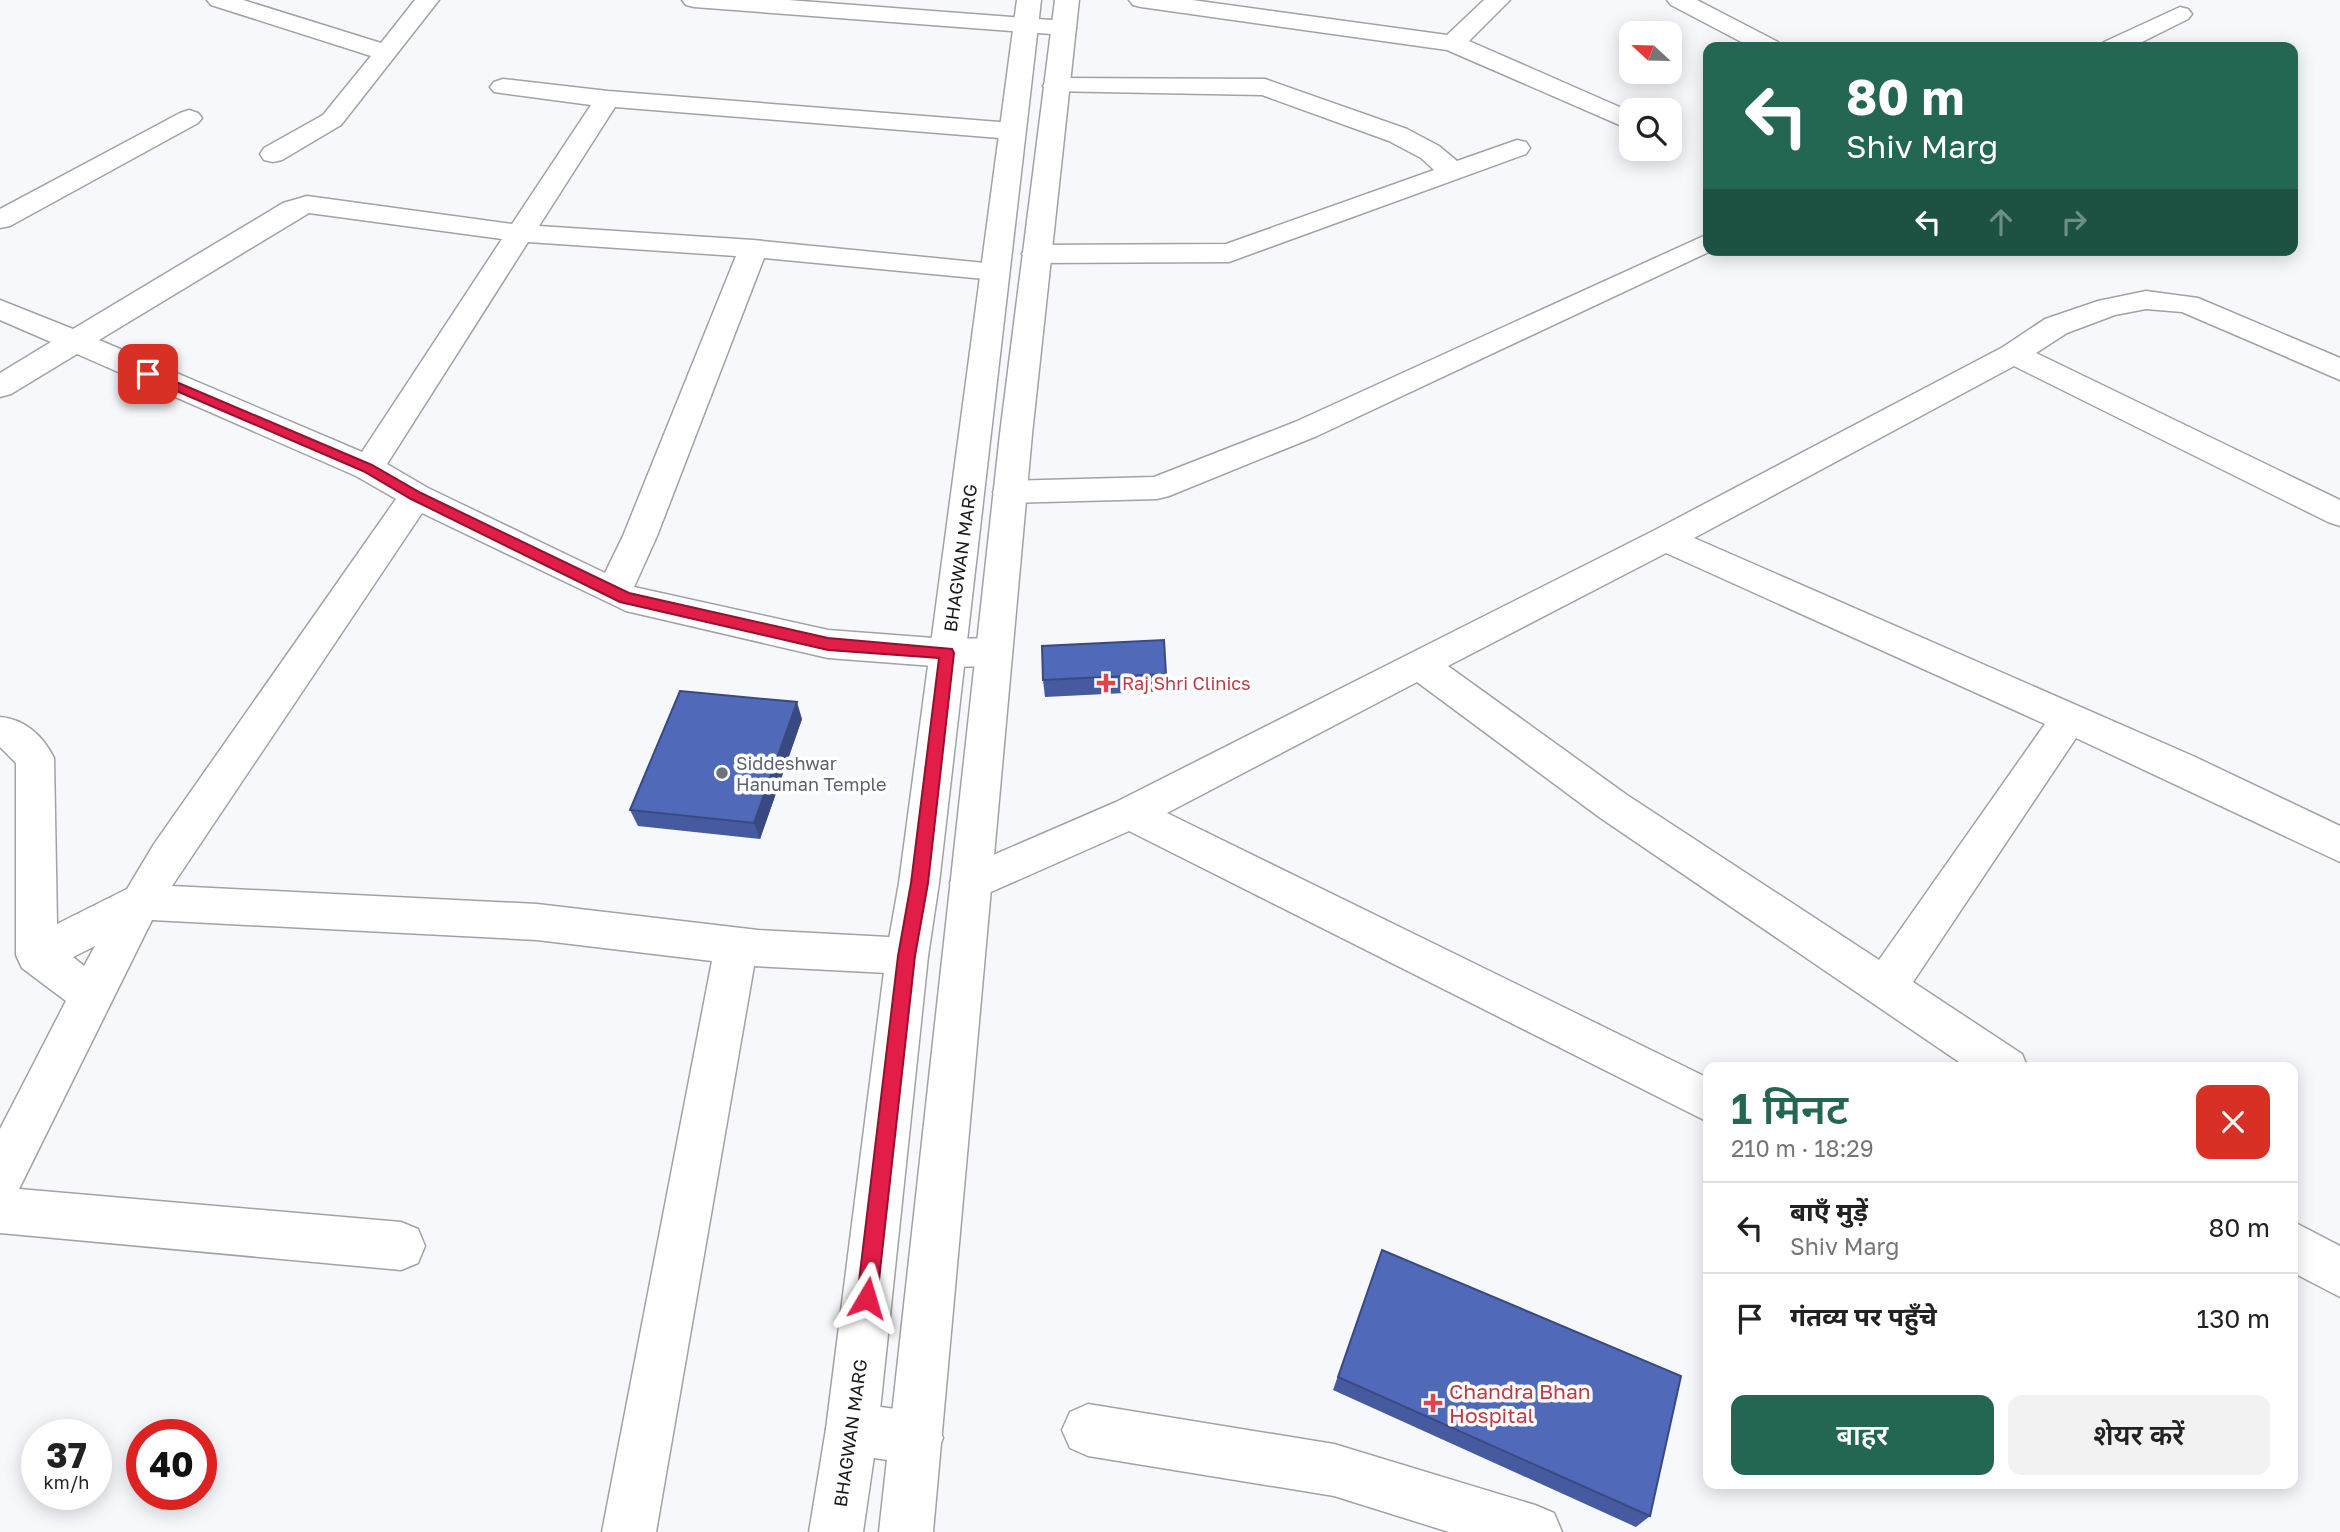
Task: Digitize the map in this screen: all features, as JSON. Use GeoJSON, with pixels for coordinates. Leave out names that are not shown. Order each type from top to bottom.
{"type":"FeatureCollection","features":[{"type":"Feature","properties":{"kind":"street"},"geometry":{"type":"LineString","coordinates":[[219,0],[387,53]]}},
{"type":"Feature","properties":{"kind":"street"},"geometry":{"type":"LineString","coordinates":[[273,154],[332,120],[427,0]]}},
{"type":"Feature","properties":{"kind":"street"},"geometry":{"type":"LineString","coordinates":[[694,0],[1066,14],[1055,86],[993,652],[906,1532]]}},
{"type":"Feature","properties":{"kind":"street"},"geometry":{"type":"LineString","coordinates":[[1141,0],[1453,43],[1619,117]]}},
{"type":"Feature","properties":{"kind":"street"},"geometry":{"type":"LineString","coordinates":[[1453,43],[1498,0]]}},
{"type":"Feature","properties":{"kind":"street"},"geometry":{"type":"LineString","coordinates":[[1679,0],[1759,42]]}},
{"type":"Feature","properties":{"kind":"street","name":"BHAGWAN MARG"},"geometry":{"type":"LineString","coordinates":[[836,1532],[852,1429],[907,956],[919,883],[1028,13]]}},
{"type":"Feature","properties":{"kind":"street"},"geometry":{"type":"LineString","coordinates":[[2123,42],[2180,14]]}},
{"type":"Feature","properties":{"kind":"street"},"geometry":{"type":"LineString","coordinates":[[1055,86],[1265,86],[1398,135],[1430,152],[1454,172]]}},
{"type":"Feature","properties":{"kind":"street"},"geometry":{"type":"LineString","coordinates":[[503,88],[608,99],[1013,131]]}},
{"type":"Feature","properties":{"kind":"street"},"geometry":{"type":"LineString","coordinates":[[368,468],[608,99]]}},
{"type":"Feature","properties":{"kind":"street"},"geometry":{"type":"LineString","coordinates":[[0,220],[189,118]]}},
{"type":"Feature","properties":{"kind":"street"},"geometry":{"type":"LineString","coordinates":[[1037,254],[1229,253],[1517,148]]}},
{"type":"Feature","properties":{"kind":"street"},"geometry":{"type":"LineString","coordinates":[[0,387],[293,209],[307,204],[520,233],[753,249],[995,271]]}},
{"type":"Feature","properties":{"kind":"street"},"geometry":{"type":"LineString","coordinates":[[1010,492],[1157,488],[1306,429],[1703,244]]}},
{"type":"Feature","properties":{"kind":"street"},"geometry":{"type":"LineString","coordinates":[[614,592],[640,536],[753,249]]}},
{"type":"Feature","properties":{"kind":"street"},"geometry":{"type":"LineString","coordinates":[[970,883],[1130,813],[1420,665],[2014,354],[2056,326],[2108,307],[2146,300],[2188,304],[2340,370]]}},
{"type":"Feature","properties":{"kind":"street"},"geometry":{"type":"LineString","coordinates":[[0,309],[368,468],[416,496],[626,598],[828,644],[947,653],[993,652]]}},
{"type":"Feature","properties":{"kind":"street"},"geometry":{"type":"LineString","coordinates":[[2014,354],[2340,514]]}},
{"type":"Feature","properties":{"kind":"street"},"geometry":{"type":"LineString","coordinates":[[0,1177],[91,995],[140,902],[168,856],[416,496]]}},
{"type":"Feature","properties":{"kind":"street"},"geometry":{"type":"LineString","coordinates":[[1665,539],[2179,767],[2340,845]]}},
{"type":"Feature","properties":{"kind":"street"},"geometry":{"type":"LineString","coordinates":[[1420,665],[1613,806],[1997,1062]]}},
{"type":"Feature","properties":{"kind":"street"},"geometry":{"type":"LineString","coordinates":[[1885,987],[2069,718]]}},
{"type":"Feature","properties":{"kind":"street"},"geometry":{"type":"LineString","coordinates":[[0,732],[11,733],[35,758],[37,955]]}},
{"type":"Feature","properties":{"kind":"street"},"geometry":{"type":"LineString","coordinates":[[1130,813],[1703,1099]]}},
{"type":"Feature","properties":{"kind":"street"},"geometry":{"type":"LineString","coordinates":[[37,955],[140,902],[537,922],[736,946],[907,956]]}},
{"type":"Feature","properties":{"kind":"street"},"geometry":{"type":"LineString","coordinates":[[629,1532],[736,946]]}},
{"type":"Feature","properties":{"kind":"street"},"geometry":{"type":"LineString","coordinates":[[37,955],[91,995]]}},
{"type":"Feature","properties":{"kind":"street"},"geometry":{"type":"LineString","coordinates":[[0,1210],[401,1246]]}},
{"type":"Feature","properties":{"kind":"street"},"geometry":{"type":"LineString","coordinates":[[2298,1248],[2340,1273]]}},
{"type":"Feature","properties":{"kind":"street"},"geometry":{"type":"LineString","coordinates":[[852,1429],[917,1438]]}},
{"type":"Feature","properties":{"kind":"street"},"geometry":{"type":"LineString","coordinates":[[1088,1430],[1334,1470],[1535,1532]]}},
{"type":"Feature","properties":{"kind":"building"},"geometry":{"type":"Polygon","coordinates":[[[1164,640],[1166,674],[1043,680],[1042,646],[1164,640]]]}},
{"type":"Feature","properties":{"kind":"building","name":"Siddeshwar Hanuman Temple"},"geometry":{"type":"Polygon","coordinates":[[[680,691],[797,702],[754,823],[630,810],[680,691]]]}},
{"type":"Feature","properties":{"kind":"building"},"geometry":{"type":"Polygon","coordinates":[[[1382,1250],[1681,1376],[1650,1516],[1338,1377],[1382,1250]]]}},
{"type":"Feature","properties":{"kind":"place","name":"Raj Shri Clinics"},"geometry":{"type":"Point","coordinates":[1106,683]}},
{"type":"Feature","properties":{"kind":"place","name":"Siddeshwar Hanuman Temple"},"geometry":{"type":"Point","coordinates":[722,773]}},
{"type":"Feature","properties":{"kind":"place","name":"Chandra Bhan Hospital"},"geometry":{"type":"Point","coordinates":[1433,1403]}},
{"type":"Feature","properties":{"kind":"route"},"geometry":{"type":"LineString","coordinates":[[148,374],[368,468],[416,496],[626,598],[828,644],[947,653],[919,883],[907,956],[867,1298]]}}]}
